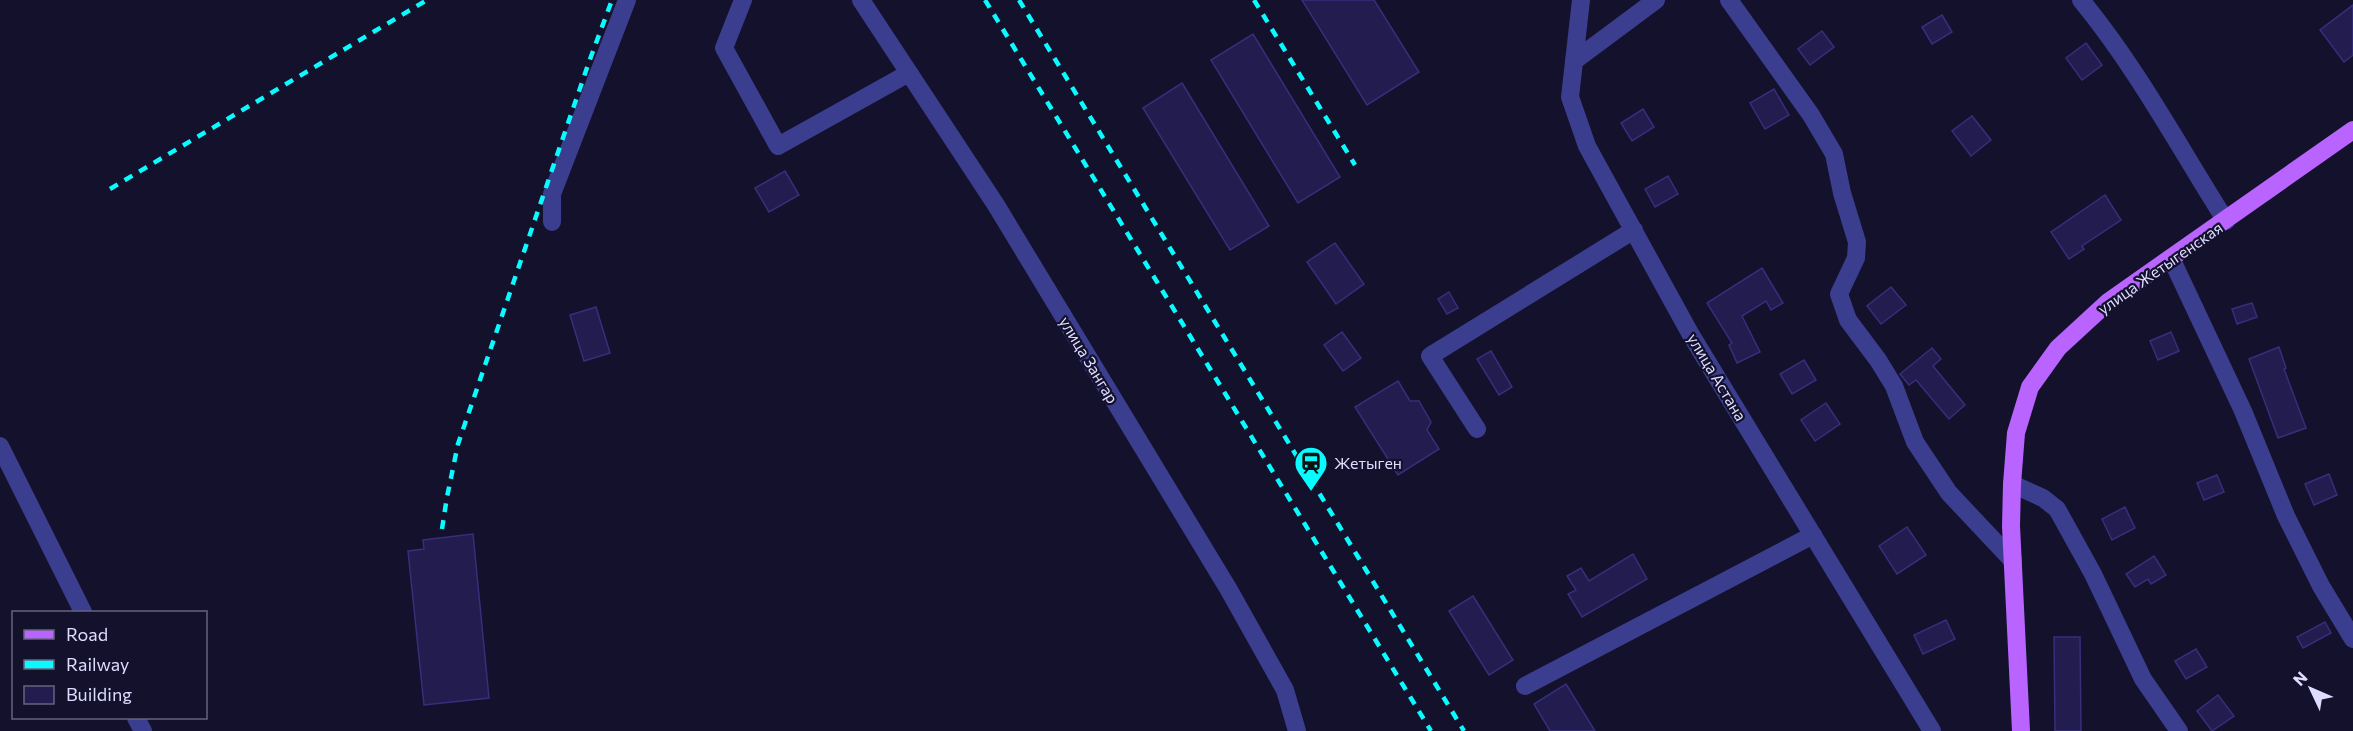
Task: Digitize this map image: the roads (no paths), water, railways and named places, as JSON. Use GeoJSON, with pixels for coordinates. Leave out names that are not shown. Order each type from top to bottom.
{"type":"FeatureCollection","features":[{"type":"Feature","properties":{"kind":"main road","name":"улица Жетыгенская"},"geometry":{"type":"LineString","coordinates":[[2021,731],[2013,561],[2012,484],[2016,433],[2030,387],[2058,348],[2108,302],[2353,130]]}},
{"type":"Feature","properties":{"kind":"street"},"geometry":{"type":"LineString","coordinates":[[552,222],[552,194],[627,0]]}},
{"type":"Feature","properties":{"kind":"street"},"geometry":{"type":"LineString","coordinates":[[743,0],[724,48],[778,146],[909,73]]}},
{"type":"Feature","properties":{"kind":"street","name":"улица Зангар"},"geometry":{"type":"LineString","coordinates":[[861,0],[996,205],[1229,590],[1284,690],[1297,731]]}},
{"type":"Feature","properties":{"kind":"street","name":"улица Астана"},"geometry":{"type":"LineString","coordinates":[[1581,0],[1570,97],[1587,146],[1691,335],[1932,731]]}},
{"type":"Feature","properties":{"kind":"street"},"geometry":{"type":"LineString","coordinates":[[1574,61],[1656,0]]}},
{"type":"Feature","properties":{"kind":"street"},"geometry":{"type":"LineString","coordinates":[[1729,0],[1811,115],[1834,154],[1842,193],[1857,242],[1856,258],[1839,294],[1848,320],[1894,386],[1915,442],[1930,467],[1949,493],[2013,561]]}},
{"type":"Feature","properties":{"kind":"street"},"geometry":{"type":"LineString","coordinates":[[2081,0],[2106,30],[2131,68],[2226,221]]}},
{"type":"Feature","properties":{"kind":"street"},"geometry":{"type":"LineString","coordinates":[[1477,429],[1430,356],[1634,230]]}},
{"type":"Feature","properties":{"kind":"street"},"geometry":{"type":"LineString","coordinates":[[2171,258],[2243,411],[2286,516],[2321,586],[2353,639]]}},
{"type":"Feature","properties":{"kind":"street"},"geometry":{"type":"LineString","coordinates":[[0,446],[82,611]]}},
{"type":"Feature","properties":{"kind":"street"},"geometry":{"type":"LineString","coordinates":[[2012,484],[2043,498],[2057,509],[2092,574],[2143,679],[2179,731]]}},
{"type":"Feature","properties":{"kind":"street"},"geometry":{"type":"LineString","coordinates":[[1525,686],[1813,535]]}},
{"type":"Feature","properties":{"kind":"railway"},"geometry":{"type":"LineString","coordinates":[[110,189],[427,0]]}},
{"type":"Feature","properties":{"kind":"railway"},"geometry":{"type":"LineString","coordinates":[[442,529],[458,444],[612,0]]}},
{"type":"Feature","properties":{"kind":"railway"},"geometry":{"type":"LineString","coordinates":[[985,0],[1431,731]]}},
{"type":"Feature","properties":{"kind":"railway"},"geometry":{"type":"LineString","coordinates":[[1019,0],[1464,731]]}},
{"type":"Feature","properties":{"kind":"railway"},"geometry":{"type":"LineString","coordinates":[[1254,0],[1355,165]]}},
{"type":"Feature","properties":{"kind":"place","name":"Жетыген"},"geometry":{"type":"Point","coordinates":[1311,492]}}]}
